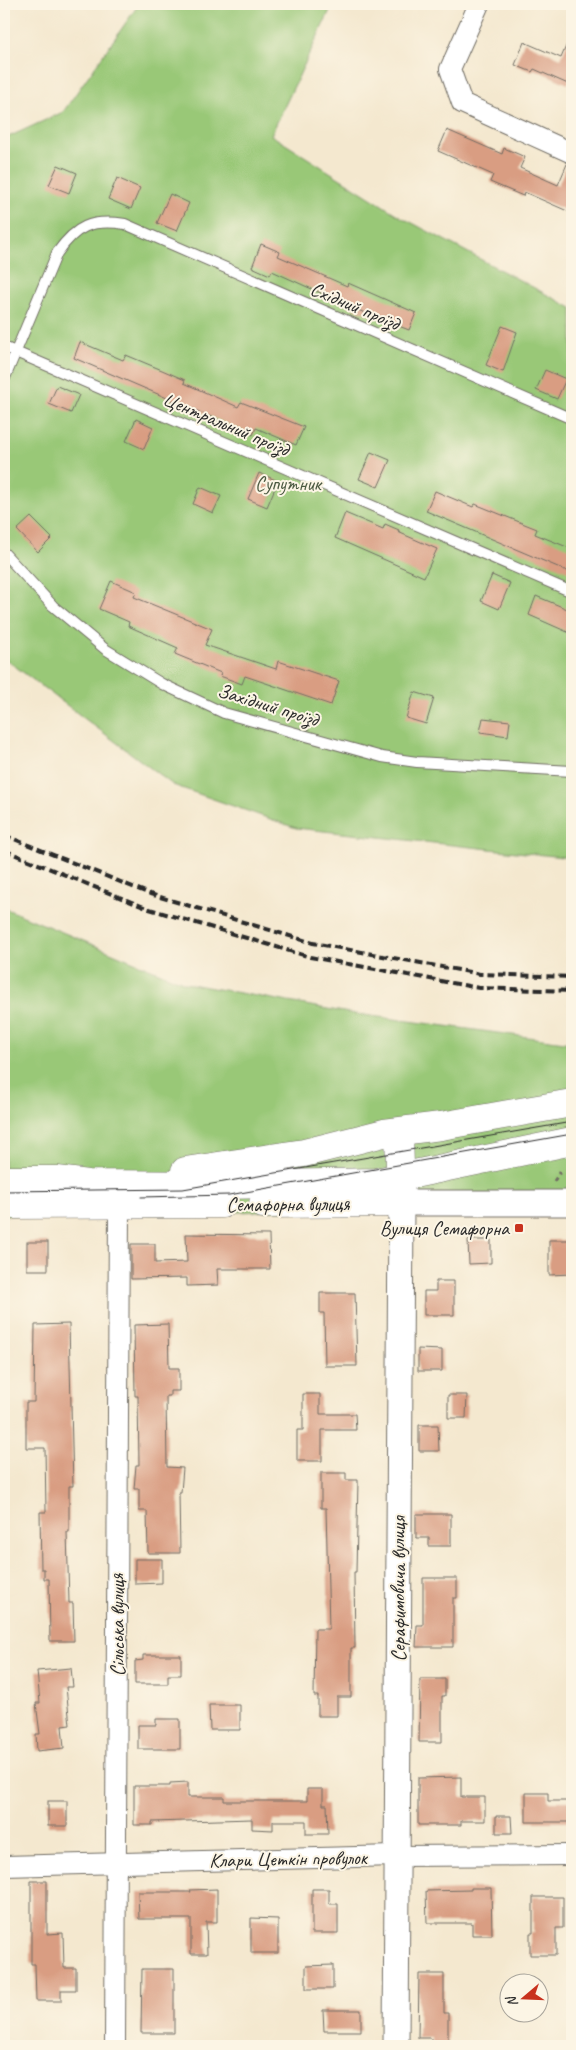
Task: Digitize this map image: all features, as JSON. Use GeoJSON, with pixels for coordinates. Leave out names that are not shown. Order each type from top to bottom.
{"type":"FeatureCollection","features":[{"type":"Feature","properties":{"kind":"main road","name":"Семафорна вулиця"},"geometry":{"type":"LineString","coordinates":[[57,1180],[88,1175],[162,1174],[200,1170],[304,1153],[370,1135],[399,1132],[572,1103]]}},
{"type":"Feature","properties":{"kind":"main road","name":"Серафимовича вулиця"},"geometry":{"type":"LineString","coordinates":[[399,1132],[401,1191]]}},
{"type":"Feature","properties":{"kind":"main road"},"geometry":{"type":"LineString","coordinates":[[401,1191],[467,1162],[572,1140]]}},
{"type":"Feature","properties":{"kind":"main road","name":"Семафорна вулиця"},"geometry":{"type":"LineString","coordinates":[[4,1180],[57,1180],[88,1184],[349,1184],[401,1191]]}},
{"type":"Feature","properties":{"kind":"main road","name":"Семафорна вулиця"},"geometry":{"type":"LineString","coordinates":[[4,1205],[119,1204],[401,1191]]}},
{"type":"Feature","properties":{"kind":"street"},"geometry":{"type":"LineString","coordinates":[[479,4],[450,69],[462,103],[572,153]]}},
{"type":"Feature","properties":{"kind":"street","name":"Семафорна вулиця"},"geometry":{"type":"LineString","coordinates":[[401,1191],[572,1203]]}},
{"type":"Feature","properties":{"kind":"street","name":"Серафимовича вулиця"},"geometry":{"type":"LineString","coordinates":[[396,2046],[401,1191]]}},
{"type":"Feature","properties":{"kind":"street","name":"Сільська вулиця"},"geometry":{"type":"LineString","coordinates":[[115,2046],[119,1204]]}},
{"type":"Feature","properties":{"kind":"street","name":"Клари Цеткін провулок"},"geometry":{"type":"LineString","coordinates":[[4,1866],[396,1856],[572,1855]]}},
{"type":"Feature","properties":{"kind":"lane","name":"Східний проїзд"},"geometry":{"type":"LineString","coordinates":[[4,380],[57,253],[68,237],[85,226],[104,221],[124,224],[572,419]]}},
{"type":"Feature","properties":{"kind":"lane","name":"Центральний проїзд"},"geometry":{"type":"LineString","coordinates":[[4,347],[572,592]]}},
{"type":"Feature","properties":{"kind":"lane","name":"Західний проїзд"},"geometry":{"type":"LineString","coordinates":[[4,553],[53,606],[105,649],[162,684],[224,713],[382,757],[417,762],[572,771]]}},
{"type":"Feature","properties":{"kind":"green space","name":"Супутник"},"geometry":{"type":"Polygon","coordinates":[[[139,4],[333,4],[271,135],[401,217],[572,308],[572,858],[296,828],[173,785],[4,658],[4,139],[63,112],[139,4]]]}},
{"type":"Feature","properties":{"kind":"green space"},"geometry":{"type":"Polygon","coordinates":[[[4,908],[185,983],[349,1013],[572,1043],[572,1203],[119,1215],[4,1215],[4,908]]]}},
{"type":"Feature","properties":{"kind":"building"},"geometry":{"type":"Polygon","coordinates":[[[572,32],[572,73],[568,84],[534,69],[532,72],[515,65],[524,42],[561,58],[572,32]]]}},
{"type":"Feature","properties":{"kind":"building"},"geometry":{"type":"Polygon","coordinates":[[[447,130],[502,154],[504,148],[525,157],[520,168],[558,185],[567,164],[572,165],[572,213],[524,192],[523,196],[490,182],[493,175],[438,151],[447,130]]]}},
{"type":"Feature","properties":{"kind":"building"},"geometry":{"type":"Polygon","coordinates":[[[58,165],[77,173],[69,193],[49,185],[58,165]]]}},
{"type":"Feature","properties":{"kind":"building"},"geometry":{"type":"Polygon","coordinates":[[[117,178],[140,188],[131,209],[108,199],[117,178]]]}},
{"type":"Feature","properties":{"kind":"building"},"geometry":{"type":"Polygon","coordinates":[[[170,194],[189,203],[177,231],[157,223],[170,194]]]}},
{"type":"Feature","properties":{"kind":"building"},"geometry":{"type":"Polygon","coordinates":[[[261,244],[280,252],[278,256],[347,286],[348,283],[416,313],[409,330],[365,313],[272,271],[270,275],[252,267],[261,244]]]}},
{"type":"Feature","properties":{"kind":"building"},"geometry":{"type":"Polygon","coordinates":[[[502,326],[517,332],[503,372],[486,365],[502,326]]]}},
{"type":"Feature","properties":{"kind":"building"},"geometry":{"type":"Polygon","coordinates":[[[80,342],[123,360],[126,355],[185,380],[184,383],[238,407],[241,402],[304,427],[296,445],[256,428],[253,435],[74,358],[80,342]]]}},
{"type":"Feature","properties":{"kind":"building"},"geometry":{"type":"Polygon","coordinates":[[[545,370],[566,379],[557,399],[536,390],[545,370]]]}},
{"type":"Feature","properties":{"kind":"building"},"geometry":{"type":"Polygon","coordinates":[[[57,386],[79,395],[71,413],[49,404],[57,386]]]}},
{"type":"Feature","properties":{"kind":"building"},"geometry":{"type":"Polygon","coordinates":[[[136,419],[153,427],[144,449],[126,441],[136,419]]]}},
{"type":"Feature","properties":{"kind":"building"},"geometry":{"type":"Polygon","coordinates":[[[371,452],[390,460],[378,487],[359,479],[371,452]]]}},
{"type":"Feature","properties":{"kind":"building"},"geometry":{"type":"Polygon","coordinates":[[[259,473],[278,481],[267,507],[248,499],[259,473]]]}},
{"type":"Feature","properties":{"kind":"building"},"geometry":{"type":"Polygon","coordinates":[[[200,487],[221,496],[213,513],[193,504],[200,487]]]}},
{"type":"Feature","properties":{"kind":"building"},"geometry":{"type":"Polygon","coordinates":[[[435,491],[473,507],[475,504],[537,529],[535,534],[572,549],[572,573],[426,511],[435,491]]]}},
{"type":"Feature","properties":{"kind":"building"},"geometry":{"type":"Polygon","coordinates":[[[345,513],[383,529],[385,524],[399,530],[398,532],[437,549],[424,577],[335,538],[345,513]]]}},
{"type":"Feature","properties":{"kind":"building"},"geometry":{"type":"Polygon","coordinates":[[[31,517],[52,538],[38,552],[17,530],[31,517]]]}},
{"type":"Feature","properties":{"kind":"building"},"geometry":{"type":"Polygon","coordinates":[[[492,575],[510,583],[499,609],[481,601],[492,575]]]}},
{"type":"Feature","properties":{"kind":"building"},"geometry":{"type":"Polygon","coordinates":[[[111,581],[136,592],[134,597],[212,629],[205,645],[276,669],[278,661],[339,681],[331,705],[245,676],[242,684],[220,676],[221,673],[175,654],[178,648],[128,626],[129,622],[99,609],[111,581]]]}},
{"type":"Feature","properties":{"kind":"building"},"geometry":{"type":"Polygon","coordinates":[[[536,596],[572,611],[572,634],[529,615],[536,596]]]}},
{"type":"Feature","properties":{"kind":"building"},"geometry":{"type":"Polygon","coordinates":[[[414,692],[434,698],[426,724],[406,718],[414,692]]]}},
{"type":"Feature","properties":{"kind":"building"},"geometry":{"type":"Polygon","coordinates":[[[483,718],[510,721],[508,736],[480,732],[483,718]]]}},
{"type":"Feature","properties":{"kind":"building"},"geometry":{"type":"Polygon","coordinates":[[[186,1234],[269,1235],[270,1269],[217,1269],[218,1285],[187,1286],[187,1278],[131,1279],[131,1244],[155,1244],[155,1263],[187,1262],[186,1234]]]}},
{"type":"Feature","properties":{"kind":"building"},"geometry":{"type":"Polygon","coordinates":[[[468,1240],[491,1240],[491,1263],[469,1264],[468,1240]]]}},
{"type":"Feature","properties":{"kind":"building"},"geometry":{"type":"Polygon","coordinates":[[[549,1240],[572,1240],[572,1274],[549,1275],[549,1240]]]}},
{"type":"Feature","properties":{"kind":"building"},"geometry":{"type":"Polygon","coordinates":[[[27,1242],[48,1242],[48,1270],[27,1270],[27,1242]]]}},
{"type":"Feature","properties":{"kind":"building"},"geometry":{"type":"Polygon","coordinates":[[[436,1281],[454,1281],[454,1315],[424,1315],[424,1291],[436,1291],[436,1281]]]}},
{"type":"Feature","properties":{"kind":"building"},"geometry":{"type":"Polygon","coordinates":[[[320,1293],[355,1293],[357,1366],[325,1366],[324,1313],[320,1313],[320,1293]]]}},
{"type":"Feature","properties":{"kind":"building"},"geometry":{"type":"Polygon","coordinates":[[[69,1324],[73,1486],[69,1486],[69,1532],[67,1532],[69,1603],[73,1603],[74,1641],[50,1641],[49,1579],[44,1579],[44,1569],[41,1569],[40,1512],[46,1512],[45,1448],[26,1448],[26,1402],[34,1402],[35,1325],[69,1324]]]}},
{"type":"Feature","properties":{"kind":"building"},"geometry":{"type":"Polygon","coordinates":[[[168,1324],[169,1368],[179,1368],[179,1391],[170,1391],[170,1396],[166,1396],[167,1467],[183,1468],[181,1492],[179,1492],[180,1553],[148,1553],[147,1511],[139,1511],[139,1489],[134,1489],[136,1465],[139,1465],[138,1396],[135,1396],[134,1325],[168,1324]]]}},
{"type":"Feature","properties":{"kind":"building"},"geometry":{"type":"Polygon","coordinates":[[[418,1349],[442,1350],[442,1371],[418,1371],[418,1349]]]}},
{"type":"Feature","properties":{"kind":"building"},"geometry":{"type":"Polygon","coordinates":[[[303,1394],[320,1394],[320,1414],[355,1414],[356,1430],[322,1430],[322,1461],[297,1461],[297,1430],[303,1430],[303,1394]]]}},
{"type":"Feature","properties":{"kind":"building"},"geometry":{"type":"Polygon","coordinates":[[[448,1395],[467,1395],[466,1418],[448,1418],[448,1395]]]}},
{"type":"Feature","properties":{"kind":"building"},"geometry":{"type":"Polygon","coordinates":[[[419,1425],[438,1425],[439,1451],[419,1451],[419,1425]]]}},
{"type":"Feature","properties":{"kind":"building"},"geometry":{"type":"Polygon","coordinates":[[[321,1473],[346,1473],[346,1480],[358,1480],[356,1572],[354,1572],[355,1648],[351,1648],[351,1697],[337,1697],[337,1716],[318,1716],[318,1696],[314,1696],[315,1629],[329,1629],[326,1508],[321,1508],[321,1473]]]}},
{"type":"Feature","properties":{"kind":"building"},"geometry":{"type":"Polygon","coordinates":[[[416,1514],[451,1514],[451,1546],[429,1546],[429,1538],[416,1538],[416,1514]]]}},
{"type":"Feature","properties":{"kind":"building"},"geometry":{"type":"Polygon","coordinates":[[[135,1559],[162,1559],[162,1583],[135,1584],[135,1559]]]}},
{"type":"Feature","properties":{"kind":"building"},"geometry":{"type":"Polygon","coordinates":[[[423,1578],[457,1578],[457,1598],[453,1598],[453,1647],[416,1647],[417,1625],[423,1625],[423,1578]]]}},
{"type":"Feature","properties":{"kind":"building"},"geometry":{"type":"Polygon","coordinates":[[[143,1655],[181,1655],[181,1675],[168,1675],[168,1684],[135,1684],[135,1661],[143,1660],[143,1655]]]}},
{"type":"Feature","properties":{"kind":"building"},"geometry":{"type":"Polygon","coordinates":[[[71,1668],[73,1687],[66,1687],[70,1725],[62,1726],[64,1748],[37,1751],[36,1734],[40,1734],[36,1703],[40,1703],[37,1671],[71,1668]]]}},
{"type":"Feature","properties":{"kind":"building"},"geometry":{"type":"Polygon","coordinates":[[[420,1679],[445,1679],[445,1696],[442,1696],[442,1742],[419,1742],[420,1679]]]}},
{"type":"Feature","properties":{"kind":"building"},"geometry":{"type":"Polygon","coordinates":[[[209,1705],[240,1705],[240,1730],[210,1730],[209,1705]]]}},
{"type":"Feature","properties":{"kind":"building"},"geometry":{"type":"Polygon","coordinates":[[[156,1719],[180,1719],[180,1749],[138,1749],[138,1725],[156,1725],[156,1719]]]}},
{"type":"Feature","properties":{"kind":"building"},"geometry":{"type":"Polygon","coordinates":[[[461,1777],[461,1797],[485,1797],[485,1821],[461,1821],[461,1825],[418,1825],[418,1778],[461,1777]]]}},
{"type":"Feature","properties":{"kind":"building"},"geometry":{"type":"Polygon","coordinates":[[[188,1782],[188,1797],[224,1797],[224,1801],[307,1801],[307,1789],[323,1789],[323,1805],[327,1805],[328,1834],[306,1834],[306,1821],[273,1821],[273,1830],[252,1829],[252,1819],[152,1822],[152,1825],[134,1825],[134,1786],[170,1786],[170,1783],[188,1782]]]}},
{"type":"Feature","properties":{"kind":"building"},"geometry":{"type":"Polygon","coordinates":[[[526,1793],[548,1793],[548,1801],[572,1801],[572,1822],[526,1822],[526,1793]]]}},
{"type":"Feature","properties":{"kind":"building"},"geometry":{"type":"Polygon","coordinates":[[[48,1801],[67,1801],[67,1826],[48,1826],[48,1801]]]}},
{"type":"Feature","properties":{"kind":"building"},"geometry":{"type":"Polygon","coordinates":[[[496,1816],[511,1816],[512,1833],[496,1833],[496,1816]]]}},
{"type":"Feature","properties":{"kind":"building"},"geometry":{"type":"Polygon","coordinates":[[[31,1881],[47,1881],[47,1934],[63,1933],[64,1968],[76,1968],[76,1990],[61,1990],[61,2001],[36,2001],[35,1964],[31,1964],[31,1881]]]}},
{"type":"Feature","properties":{"kind":"building"},"geometry":{"type":"Polygon","coordinates":[[[471,1888],[491,1888],[492,1935],[472,1935],[472,1923],[427,1923],[426,1891],[471,1890],[471,1888]]]}},
{"type":"Feature","properties":{"kind":"building"},"geometry":{"type":"Polygon","coordinates":[[[217,1889],[217,1922],[206,1922],[207,1954],[191,1954],[191,1919],[139,1919],[138,1892],[191,1892],[190,1890],[217,1889]]]}},
{"type":"Feature","properties":{"kind":"building"},"geometry":{"type":"Polygon","coordinates":[[[312,1889],[329,1889],[329,1904],[338,1904],[338,1933],[312,1933],[312,1889]]]}},
{"type":"Feature","properties":{"kind":"building"},"geometry":{"type":"Polygon","coordinates":[[[533,1897],[563,1897],[563,1928],[556,1928],[556,1955],[530,1955],[530,1933],[533,1933],[533,1897]]]}},
{"type":"Feature","properties":{"kind":"building"},"geometry":{"type":"Polygon","coordinates":[[[251,1918],[278,1919],[278,1953],[251,1953],[251,1918]]]}},
{"type":"Feature","properties":{"kind":"building"},"geometry":{"type":"Polygon","coordinates":[[[333,1965],[333,1989],[306,1989],[306,1966],[333,1965]]]}},
{"type":"Feature","properties":{"kind":"building"},"geometry":{"type":"Polygon","coordinates":[[[142,1969],[174,1969],[174,2033],[141,2033],[142,1969]]]}},
{"type":"Feature","properties":{"kind":"building"},"geometry":{"type":"Polygon","coordinates":[[[419,1974],[444,1974],[444,2013],[448,2013],[448,2046],[431,2046],[431,2038],[418,2038],[419,1974]]]}},
{"type":"Feature","properties":{"kind":"building"},"geometry":{"type":"Polygon","coordinates":[[[323,2010],[361,2010],[361,2031],[324,2031],[323,2010]]]}},
{"type":"Feature","properties":{"kind":"tram line"},"geometry":{"type":"LineString","coordinates":[[4,1191],[183,1189],[572,1122]]}},
{"type":"Feature","properties":{"kind":"tram line"},"geometry":{"type":"LineString","coordinates":[[141,1197],[229,1195],[572,1134]]}},
{"type":"Feature","properties":{"kind":"railway"},"geometry":{"type":"LineString","coordinates":[[4,835],[150,894],[313,943],[480,974],[572,977]]}},
{"type":"Feature","properties":{"kind":"railway"},"geometry":{"type":"LineString","coordinates":[[4,850],[146,908],[310,957],[479,988],[572,991]]}},
{"type":"Feature","properties":{"kind":"place","name":"Вулиця Семафорна"},"geometry":{"type":"Point","coordinates":[519,1228]}}]}
